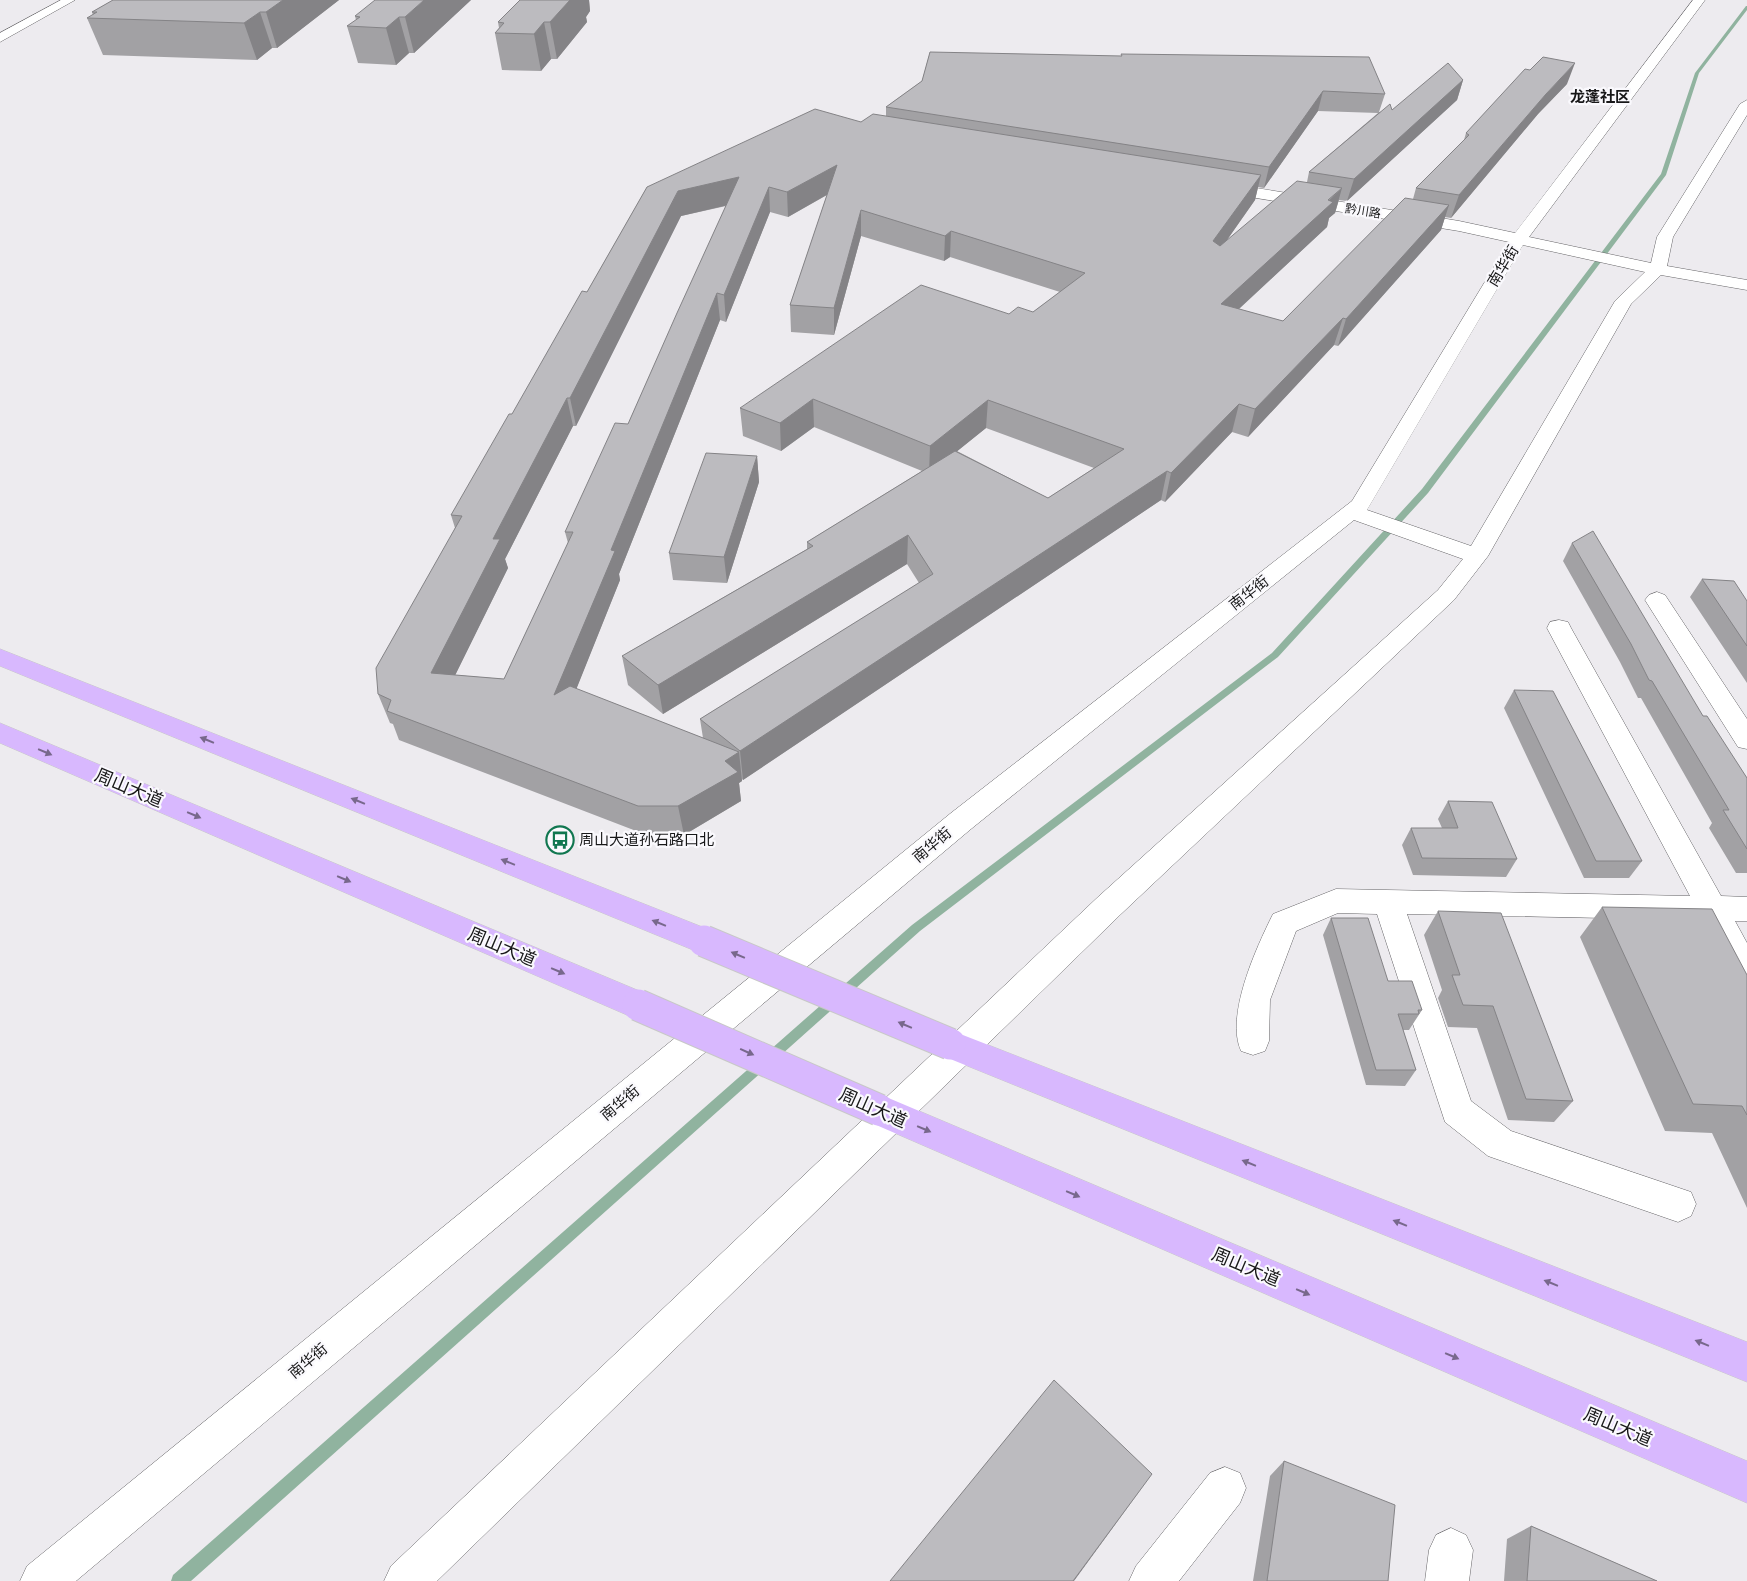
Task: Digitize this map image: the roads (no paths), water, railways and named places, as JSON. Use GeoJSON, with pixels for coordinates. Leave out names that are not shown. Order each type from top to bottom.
{"type":"FeatureCollection","features":[{"type":"Feature","properties":{"kind":"main road"},"geometry":{"type":"LineString","coordinates":[[0,657],[704,941],[955,1046],[1747,1362]]}},
{"type":"Feature","properties":{"kind":"main road","name":"周山大道"},"geometry":{"type":"LineString","coordinates":[[0,732],[1747,1482]]}},
{"type":"Feature","properties":{"kind":"street"},"geometry":{"type":"LineString","coordinates":[[0,28],[52,0]]}},
{"type":"Feature","properties":{"kind":"street"},"geometry":{"type":"LineString","coordinates":[[0,38],[68,0]]}},
{"type":"Feature","properties":{"kind":"street","name":"南华街"},"geometry":{"type":"LineString","coordinates":[[42,1581],[961,821],[1360,505],[1518,240],[1699,0]]}},
{"type":"Feature","properties":{"kind":"street"},"geometry":{"type":"LineString","coordinates":[[406,1581],[955,1046],[1446,595],[1476,556],[1624,301],[1651,268],[1665,237],[1747,104]]}},
{"type":"Feature","properties":{"kind":"street","name":"黔川路"},"geometry":{"type":"LineString","coordinates":[[1202,185],[1458,226],[1651,268],[1747,285]]}},
{"type":"Feature","properties":{"kind":"street"},"geometry":{"type":"LineString","coordinates":[[1351,512],[1476,556]]}},
{"type":"Feature","properties":{"kind":"street"},"geometry":{"type":"LineString","coordinates":[[1657,600],[1747,740]]}},
{"type":"Feature","properties":{"kind":"street"},"geometry":{"type":"LineString","coordinates":[[1559,628],[1747,972]]}},
{"type":"Feature","properties":{"kind":"street"},"geometry":{"type":"LineString","coordinates":[[1253,1041],[1254,1000],[1284,923],[1336,901],[1747,909]]}},
{"type":"Feature","properties":{"kind":"street"},"geometry":{"type":"LineString","coordinates":[[1388,901],[1456,1111],[1500,1144],[1678,1204]]}},
{"type":"Feature","properties":{"kind":"street"},"geometry":{"type":"LineString","coordinates":[[1151,1581],[1225,1488]]}},
{"type":"Feature","properties":{"kind":"waterway"},"geometry":{"type":"LineString","coordinates":[[179,1581],[916,928],[1275,655],[1425,491],[1664,174],[1697,73],[1747,7]]}},
{"type":"Feature","properties":{"kind":"place","name":"周山大道孙石路口北"},"geometry":{"type":"Point","coordinates":[560,840]}},
{"type":"Feature","properties":{"kind":"district","name":"龙蓬社区"},"geometry":{"type":"Point","coordinates":[1600,97]}}]}
